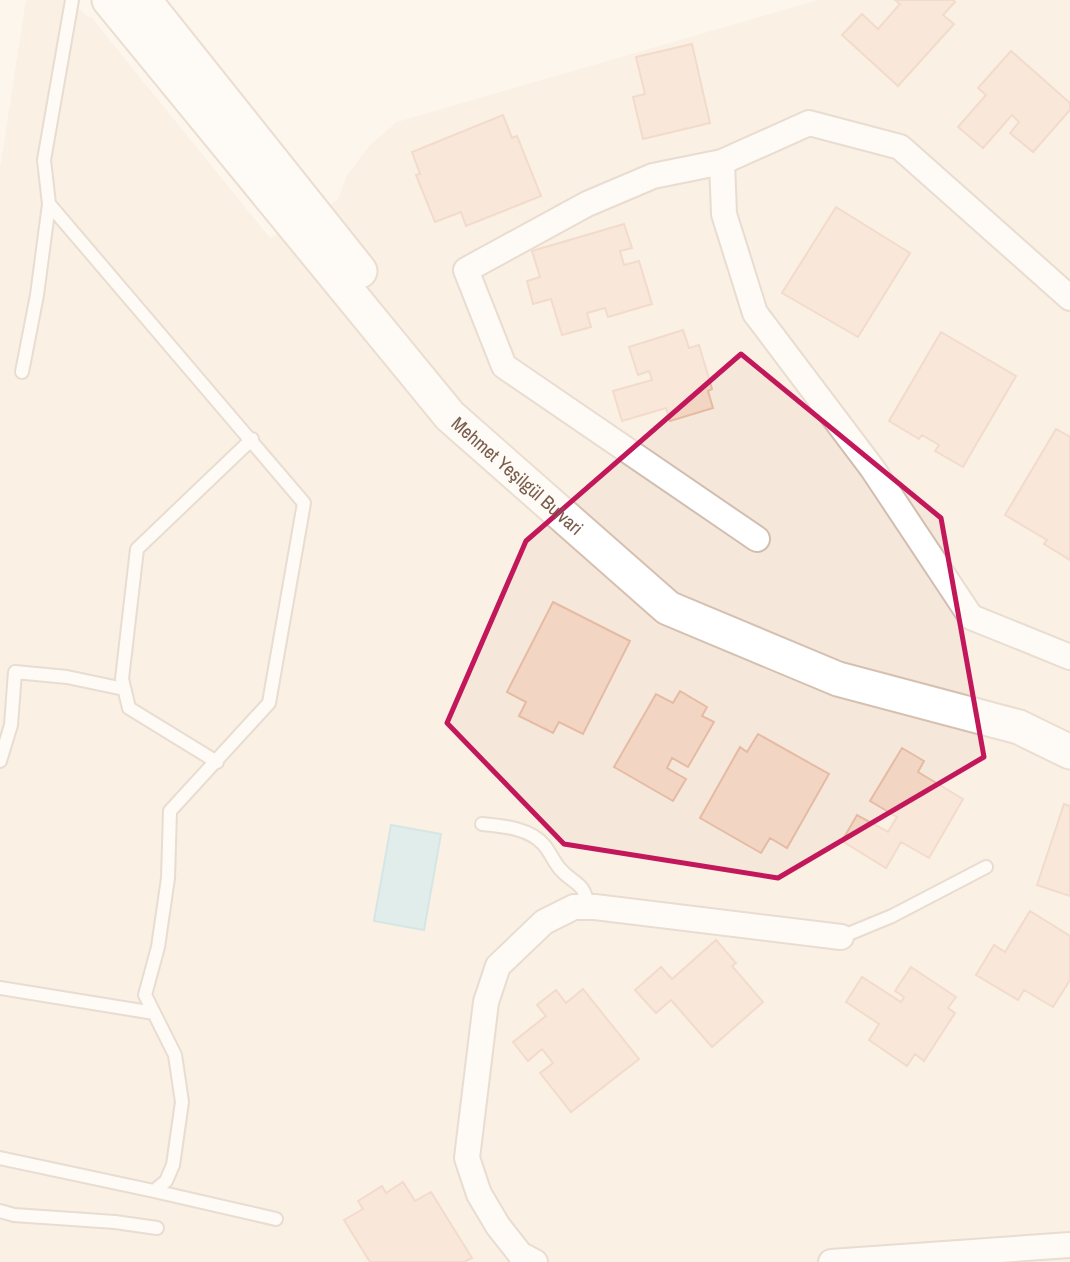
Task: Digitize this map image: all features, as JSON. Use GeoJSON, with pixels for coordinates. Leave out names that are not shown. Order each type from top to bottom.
{"type":"FeatureCollection","features":[{"type":"Feature","properties":{"kind":"main road","name":"Mehmet Yeşilgül Bulvari"},"geometry":{"type":"LineString","coordinates":[[109,0],[450,415],[668,608],[838,679],[1019,727],[1070,752]]}},
{"type":"Feature","properties":{"kind":"main road","name":"Mehmet Yeşilgül Bulvari"},"geometry":{"type":"LineString","coordinates":[[144,0],[466,401],[680,590],[845,659],[1026,707],[1070,726]]}},
{"type":"Feature","properties":{"kind":"street"},"geometry":{"type":"LineString","coordinates":[[757,539],[504,366],[466,270],[587,204],[653,176],[722,162],[809,123],[900,147],[1070,298]]}},
{"type":"Feature","properties":{"kind":"street"},"geometry":{"type":"LineString","coordinates":[[722,162],[723,214],[755,313],[872,468],[971,617],[1070,657]]}},
{"type":"Feature","properties":{"kind":"street"},"geometry":{"type":"LineString","coordinates":[[535,1262],[520,1254],[498,1226],[479,1194],[467,1158],[486,1002],[498,966],[544,922],[574,907],[841,937]]}},
{"type":"Feature","properties":{"kind":"street"},"geometry":{"type":"LineString","coordinates":[[831,1262],[1070,1245]]}},
{"type":"Feature","properties":{"kind":"lane"},"geometry":{"type":"LineString","coordinates":[[22,372],[37,295],[49,204],[44,160],[72,0]]}},
{"type":"Feature","properties":{"kind":"lane"},"geometry":{"type":"LineString","coordinates":[[49,204],[304,503],[269,703],[170,811],[168,878],[158,947],[145,995],[175,1055],[182,1102],[173,1165],[166,1181],[154,1191]]}},
{"type":"Feature","properties":{"kind":"lane"},"geometry":{"type":"LineString","coordinates":[[216,762],[129,708],[122,679],[137,549],[252,439]]}},
{"type":"Feature","properties":{"kind":"lane"},"geometry":{"type":"LineString","coordinates":[[0,761],[11,725],[15,672],[67,677],[124,689]]}},
{"type":"Feature","properties":{"kind":"lane"},"geometry":{"type":"LineString","coordinates":[[482,824],[506,827],[536,837],[561,870],[586,892],[588,907]]}},
{"type":"Feature","properties":{"kind":"lane"},"geometry":{"type":"LineString","coordinates":[[841,937],[892,916],[986,867]]}},
{"type":"Feature","properties":{"kind":"lane"},"geometry":{"type":"LineString","coordinates":[[0,988],[154,1013]]}},
{"type":"Feature","properties":{"kind":"lane"},"geometry":{"type":"LineString","coordinates":[[0,1158],[276,1219]]}},
{"type":"Feature","properties":{"kind":"lane"},"geometry":{"type":"LineString","coordinates":[[0,1211],[157,1228]]}},
{"type":"Feature","properties":{"kind":"highlighted area"},"geometry":{"type":"Polygon","coordinates":[[[741,354],[941,518],[984,757],[778,878],[564,844],[447,723],[526,541],[741,354]]]}},
{"type":"Feature","properties":{"kind":"shaded area"},"geometry":{"type":"Polygon","coordinates":[[[26,0],[69,0],[91,17],[270,238],[338,200],[346,177],[370,145],[397,122],[818,0],[1070,0],[1070,1262],[0,1262],[0,169],[26,0]]]}},
{"type":"Feature","properties":{"kind":"water"},"geometry":{"type":"Polygon","coordinates":[[[391,825],[441,834],[424,930],[374,921],[391,825]]]}},
{"type":"Feature","properties":{"kind":"building"},"geometry":{"type":"Polygon","coordinates":[[[895,0],[955,2],[943,15],[954,24],[898,86],[842,35],[862,14],[878,29],[900,4],[895,0]]]}},
{"type":"Feature","properties":{"kind":"building"},"geometry":{"type":"Polygon","coordinates":[[[692,44],[710,123],[643,139],[633,97],[645,94],[636,57],[692,44]]]}},
{"type":"Feature","properties":{"kind":"building"},"geometry":{"type":"Polygon","coordinates":[[[1011,51],[1070,103],[1070,110],[1033,152],[1010,133],[1019,122],[1012,115],[983,148],[958,127],[986,95],[978,88],[1011,51]]]}},
{"type":"Feature","properties":{"kind":"building"},"geometry":{"type":"Polygon","coordinates":[[[503,115],[512,138],[517,136],[541,196],[466,226],[461,212],[435,222],[416,175],[420,174],[412,152],[503,115]]]}},
{"type":"Feature","properties":{"kind":"building"},"geometry":{"type":"Polygon","coordinates":[[[836,207],[910,253],[858,337],[782,293],[836,207]]]}},
{"type":"Feature","properties":{"kind":"building"},"geometry":{"type":"Polygon","coordinates":[[[624,224],[632,248],[620,251],[624,265],[639,261],[652,304],[608,317],[605,308],[587,313],[591,327],[562,335],[551,299],[533,304],[527,281],[540,277],[532,251],[624,224]]]}},
{"type":"Feature","properties":{"kind":"building"},"geometry":{"type":"Polygon","coordinates":[[[683,330],[689,348],[699,345],[712,389],[708,391],[713,408],[670,421],[666,408],[622,421],[613,391],[652,380],[649,371],[638,375],[629,347],[683,330]]]}},
{"type":"Feature","properties":{"kind":"building"},"geometry":{"type":"Polygon","coordinates":[[[941,332],[1016,376],[963,467],[935,451],[939,445],[922,435],[919,439],[889,421],[941,332]]]}},
{"type":"Feature","properties":{"kind":"building"},"geometry":{"type":"Polygon","coordinates":[[[1056,429],[1070,437],[1070,560],[1044,544],[1047,540],[1005,515],[1056,429]]]}},
{"type":"Feature","properties":{"kind":"building"},"geometry":{"type":"Polygon","coordinates":[[[553,602],[630,641],[583,734],[559,722],[553,733],[519,716],[526,702],[507,692],[553,602]]]}},
{"type":"Feature","properties":{"kind":"building"},"geometry":{"type":"Polygon","coordinates":[[[680,691],[707,707],[702,716],[714,722],[688,767],[672,758],[667,768],[686,779],[673,801],[614,767],[656,694],[673,703],[680,691]]]}},
{"type":"Feature","properties":{"kind":"building"},"geometry":{"type":"Polygon","coordinates":[[[758,734],[829,774],[787,848],[770,838],[761,853],[700,818],[740,747],[747,752],[758,734]]]}},
{"type":"Feature","properties":{"kind":"building"},"geometry":{"type":"Polygon","coordinates":[[[902,748],[924,761],[918,772],[963,799],[929,858],[901,842],[886,868],[842,841],[857,815],[888,832],[897,817],[870,801],[902,748]]]}},
{"type":"Feature","properties":{"kind":"building"},"geometry":{"type":"Polygon","coordinates":[[[1064,804],[1070,806],[1070,896],[1037,885],[1064,804]]]}},
{"type":"Feature","properties":{"kind":"building"},"geometry":{"type":"Polygon","coordinates":[[[1030,911],[1070,936],[1070,980],[1053,1007],[1024,990],[1018,1000],[976,975],[994,945],[1005,952],[1030,911]]]}},
{"type":"Feature","properties":{"kind":"building"},"geometry":{"type":"Polygon","coordinates":[[[716,940],[736,963],[732,966],[763,1002],[712,1047],[671,1000],[656,1013],[635,990],[661,967],[672,979],[716,940]]]}},
{"type":"Feature","properties":{"kind":"building"},"geometry":{"type":"Polygon","coordinates":[[[911,967],[956,997],[948,1008],[955,1013],[924,1061],[915,1054],[907,1066],[869,1040],[879,1024],[846,1002],[862,977],[901,1002],[904,997],[895,991],[911,967]]]}},
{"type":"Feature","properties":{"kind":"building"},"geometry":{"type":"Polygon","coordinates":[[[583,989],[639,1059],[571,1112],[540,1073],[553,1063],[542,1049],[528,1061],[513,1042],[546,1016],[537,1005],[556,990],[566,1003],[583,989]]]}},
{"type":"Feature","properties":{"kind":"building"},"geometry":{"type":"Polygon","coordinates":[[[403,1182],[415,1201],[431,1192],[472,1258],[464,1262],[370,1262],[344,1220],[363,1209],[358,1201],[382,1186],[386,1193],[403,1182]]]}}]}
